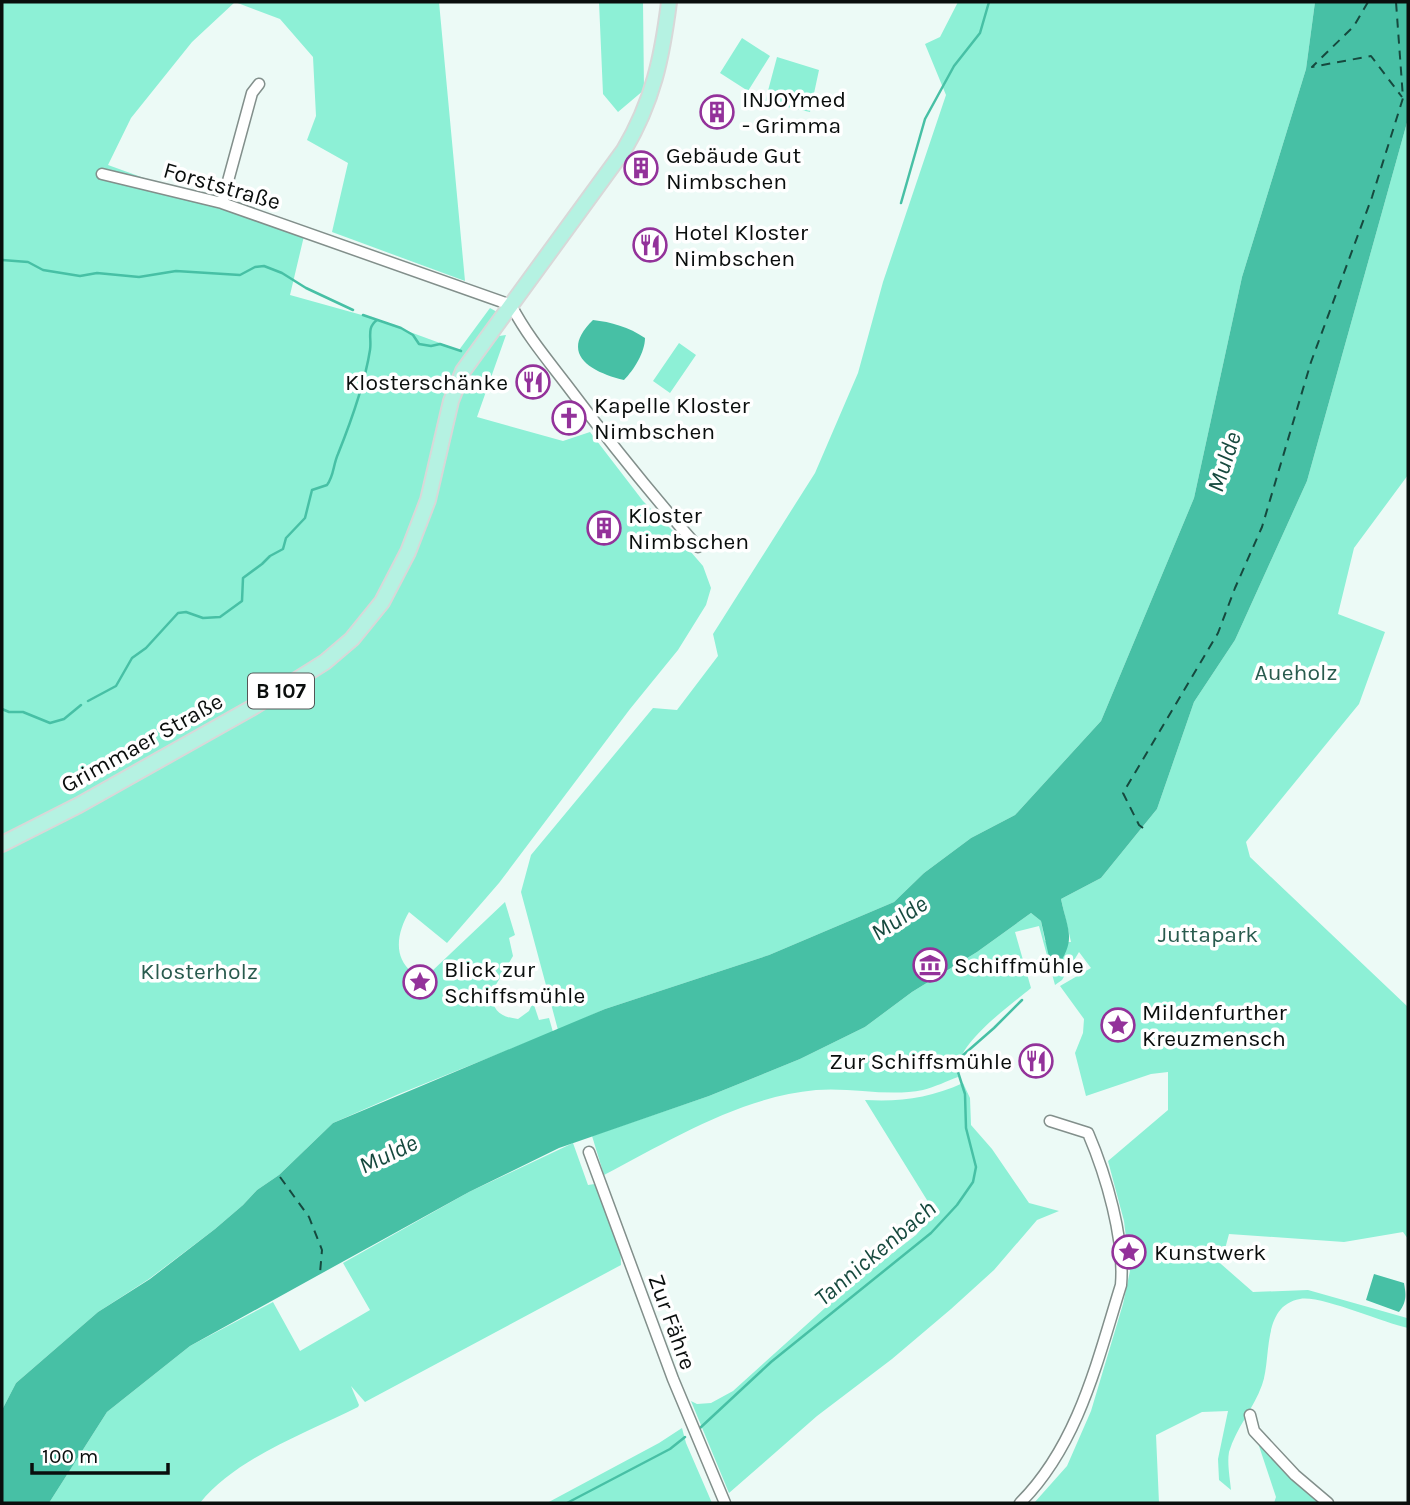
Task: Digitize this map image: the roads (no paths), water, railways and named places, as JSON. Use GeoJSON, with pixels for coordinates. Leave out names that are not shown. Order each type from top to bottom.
{"type":"FeatureCollection","features":[{"type":"Feature","properties":{"kind":"main road","name":"B 107"},"geometry":{"type":"LineString","coordinates":[[511,305],[638,127],[656,81],[668,2]]}},
{"type":"Feature","properties":{"kind":"main road","name":"Grimmaer Straße"},"geometry":{"type":"LineString","coordinates":[[2,844],[91,799],[255,706],[309,673],[342,648],[372,616],[398,573],[428,500],[459,378],[511,305]]}},
{"type":"Feature","properties":{"kind":"street"},"geometry":{"type":"LineString","coordinates":[[222,203],[251,93],[259,84]]}},
{"type":"Feature","properties":{"kind":"street","name":"Forststraße"},"geometry":{"type":"LineString","coordinates":[[102,174],[222,203],[511,305]]}},
{"type":"Feature","properties":{"kind":"street"},"geometry":{"type":"LineString","coordinates":[[511,305],[536,345],[610,443],[698,547]]}},
{"type":"Feature","properties":{"kind":"street"},"geometry":{"type":"LineString","coordinates":[[1020,1503],[1045,1475],[1082,1407],[1121,1285],[1122,1268],[1106,1179],[1088,1133],[1050,1121]]}},
{"type":"Feature","properties":{"kind":"street","name":"Zur Fähre"},"geometry":{"type":"LineString","coordinates":[[589,1152],[673,1380],[725,1503]]}},
{"type":"Feature","properties":{"kind":"street"},"geometry":{"type":"LineString","coordinates":[[1250,1415],[1254,1431],[1295,1475],[1328,1503]]}},
{"type":"Feature","properties":{"kind":"water","name":"Mulde"},"geometry":{"type":"Polygon","coordinates":[[[1315,2],[1408,2],[1408,119],[1307,481],[1235,640],[1194,702],[1157,809],[1101,878],[1061,899],[1069,942],[1056,969],[1051,966],[1041,921],[1031,913],[977,952],[912,992],[865,1027],[800,1059],[709,1096],[559,1148],[469,1192],[190,1346],[107,1412],[49,1503],[2,1503],[2,1410],[16,1383],[98,1312],[150,1279],[215,1229],[257,1190],[279,1175],[333,1123],[605,1009],[769,955],[894,902],[924,873],[971,838],[1015,815],[1101,721],[1194,498],[1242,277],[1306,69],[1315,2]]]}},
{"type":"Feature","properties":{"kind":"water"},"geometry":{"type":"Polygon","coordinates":[[[593,320],[620,326],[645,338],[638,360],[624,380],[600,372],[583,360],[578,343],[593,320]]]}},
{"type":"Feature","properties":{"kind":"water"},"geometry":{"type":"Polygon","coordinates":[[[1374,1274],[1404,1283],[1405,1298],[1399,1312],[1366,1300],[1374,1274]]]}},
{"type":"Feature","properties":{"kind":"waterway"},"geometry":{"type":"LineString","coordinates":[[901,203],[925,119],[954,66],[980,33],[989,2]]}},
{"type":"Feature","properties":{"kind":"waterway"},"geometry":{"type":"LineString","coordinates":[[2,260],[28,262],[43,270],[80,276],[97,273],[139,277],[176,271],[240,275],[255,267],[264,266],[353,310]]}},
{"type":"Feature","properties":{"kind":"waterway"},"geometry":{"type":"LineString","coordinates":[[363,315],[401,328],[413,335],[419,344],[440,344],[461,351]]}},
{"type":"Feature","properties":{"kind":"waterway"},"geometry":{"type":"LineString","coordinates":[[88,701],[116,686],[132,658],[146,648],[178,613],[186,612],[203,618],[220,617],[242,601],[243,578],[283,549],[286,538],[305,518],[312,490],[327,485],[331,478],[361,389],[370,350],[370,330],[377,320]]}},
{"type":"Feature","properties":{"kind":"waterway"},"geometry":{"type":"LineString","coordinates":[[2,709],[23,712],[50,723],[64,719],[81,705]]}},
{"type":"Feature","properties":{"kind":"waterway","name":"Tannickenbach"},"geometry":{"type":"LineString","coordinates":[[700,1428],[771,1362],[931,1233],[957,1205],[973,1182],[976,1167],[966,1128],[965,1094],[957,1069],[962,1056],[1022,1000]]}},
{"type":"Feature","properties":{"kind":"waterway","name":"Tannickenbach"},"geometry":{"type":"LineString","coordinates":[[567,1503],[670,1449],[685,1437]]}},
{"type":"Feature","properties":{"kind":"place","name":"INJOYmed - Grimma"},"geometry":{"type":"Point","coordinates":[717,112]}},
{"type":"Feature","properties":{"kind":"place","name":"Gebäude Gut Nimbschen"},"geometry":{"type":"Point","coordinates":[641,168]}},
{"type":"Feature","properties":{"kind":"place","name":"Hotel Kloster Nimbschen"},"geometry":{"type":"Point","coordinates":[650,245]}},
{"type":"Feature","properties":{"kind":"place","name":"Klosterschänke"},"geometry":{"type":"Point","coordinates":[533,382]}},
{"type":"Feature","properties":{"kind":"place","name":"Kapelle Kloster Nimbschen"},"geometry":{"type":"Point","coordinates":[569,418]}},
{"type":"Feature","properties":{"kind":"place","name":"Kloster Nimbschen"},"geometry":{"type":"Point","coordinates":[604,528]}},
{"type":"Feature","properties":{"kind":"place","name":"Schiffmühle"},"geometry":{"type":"Point","coordinates":[930,965]}},
{"type":"Feature","properties":{"kind":"place","name":"Blick zur Schiffsmühle"},"geometry":{"type":"Point","coordinates":[420,982]}},
{"type":"Feature","properties":{"kind":"place","name":"Mildenfurther Kreuzmensch"},"geometry":{"type":"Point","coordinates":[1118,1025]}},
{"type":"Feature","properties":{"kind":"place","name":"Zur Schiffsmühle"},"geometry":{"type":"Point","coordinates":[1036,1061]}},
{"type":"Feature","properties":{"kind":"place","name":"Kunstwerk"},"geometry":{"type":"Point","coordinates":[1129,1252]}},
{"type":"Feature","properties":{"kind":"park label","name":"Aueholz"},"geometry":{"type":"Point","coordinates":[1296,672]}},
{"type":"Feature","properties":{"kind":"park label","name":"Juttapark"},"geometry":{"type":"Point","coordinates":[1208,934]}},
{"type":"Feature","properties":{"kind":"park label","name":"Klosterholz"},"geometry":{"type":"Point","coordinates":[199,971]}}]}
